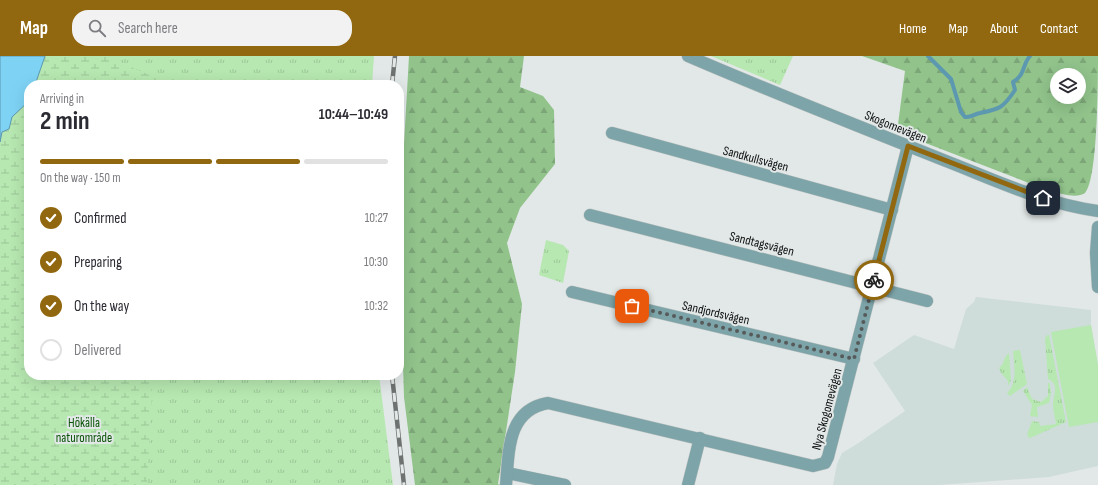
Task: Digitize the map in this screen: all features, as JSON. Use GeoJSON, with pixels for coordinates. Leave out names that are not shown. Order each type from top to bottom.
{"type":"FeatureCollection","features":[{"type":"Feature","properties":{"kind":"street","name":"Skogomevägen"},"geometry":{"type":"LineString","coordinates":[[688,56],[908,146],[1043,198],[1098,211]]}},
{"type":"Feature","properties":{"kind":"street","name":"Sandkullsvägen"},"geometry":{"type":"LineString","coordinates":[[612,133],[892,210]]}},
{"type":"Feature","properties":{"kind":"street","name":"Nya Skogomevägen"},"geometry":{"type":"LineString","coordinates":[[506,479],[515,426],[525,412],[539,405],[548,404],[559,405],[813,466],[825,463],[828,457],[854,359],[908,146]]}},
{"type":"Feature","properties":{"kind":"street","name":"Sandtagsvägen"},"geometry":{"type":"LineString","coordinates":[[590,215],[927,301]]}},
{"type":"Feature","properties":{"kind":"street"},"geometry":{"type":"LineString","coordinates":[[1098,227],[1098,287]]}},
{"type":"Feature","properties":{"kind":"street","name":"Sandjordsvägen"},"geometry":{"type":"LineString","coordinates":[[572,292],[854,359]]}},
{"type":"Feature","properties":{"kind":"street"},"geometry":{"type":"LineString","coordinates":[[688,485],[700,438]]}},
{"type":"Feature","properties":{"kind":"street"},"geometry":{"type":"LineString","coordinates":[[506,479],[565,485]]}},
{"type":"Feature","properties":{"kind":"shaded area"},"geometry":{"type":"Polygon","coordinates":[[[976,297],[1091,310],[1091,325],[1098,365],[1098,466],[1049,477],[939,485],[833,485],[837,464],[842,453],[905,411],[873,363],[914,335],[954,349],[966,309],[974,302],[976,297]]]}},
{"type":"Feature","properties":{"kind":"green space","name":"Hökälla naturområde"},"geometry":{"type":"Polygon","coordinates":[[[0,56],[374,56],[372,80],[24,80],[24,380],[380,380],[393,485],[0,485],[0,56]]]}},
{"type":"Feature","properties":{"kind":"green space"},"geometry":{"type":"Polygon","coordinates":[[[45,56],[122,56],[121,63],[162,80],[37,80],[45,56]]]}},
{"type":"Feature","properties":{"kind":"green space"},"geometry":{"type":"Polygon","coordinates":[[[409,56],[524,56],[520,87],[543,96],[554,110],[555,164],[520,208],[507,243],[522,304],[515,372],[498,484],[501,485],[415,485],[404,397],[404,144],[409,56]]]}},
{"type":"Feature","properties":{"kind":"green space"},"geometry":{"type":"Polygon","coordinates":[[[711,56],[793,56],[780,85],[711,56]]]}},
{"type":"Feature","properties":{"kind":"green space"},"geometry":{"type":"Polygon","coordinates":[[[862,56],[1098,56],[1096,129],[1093,169],[1085,193],[1081,195],[1073,196],[1052,192],[897,132],[905,71],[862,56]]]}},
{"type":"Feature","properties":{"kind":"green space"},"geometry":{"type":"Polygon","coordinates":[[[24,106],[24,380],[153,380],[147,485],[0,485],[0,142],[2,132],[9,129],[12,117],[24,106]]]}},
{"type":"Feature","properties":{"kind":"green space"},"geometry":{"type":"Polygon","coordinates":[[[546,240],[563,245],[569,251],[563,283],[539,275],[546,240]]]}},
{"type":"Feature","properties":{"kind":"green space"},"geometry":{"type":"Polygon","coordinates":[[[1091,325],[1098,365],[1098,422],[1069,427],[1051,332],[1091,325]]]}},
{"type":"Feature","properties":{"kind":"green space"},"geometry":{"type":"Polygon","coordinates":[[[1047,335],[1049,335],[1066,422],[1030,438],[1027,435],[1032,421],[1039,422],[1040,426],[1056,424],[1053,405],[1055,387],[1052,381],[1048,379],[1045,339],[1047,335]]]}},
{"type":"Feature","properties":{"kind":"green space"},"geometry":{"type":"Polygon","coordinates":[[[1020,350],[1027,384],[1010,396],[1007,393],[1013,384],[1014,379],[1013,351],[1020,350]]]}},
{"type":"Feature","properties":{"kind":"green space"},"geometry":{"type":"Polygon","coordinates":[[[1009,353],[1011,380],[1008,386],[1008,381],[1001,373],[999,368],[1009,353]]]}},
{"type":"Feature","properties":{"kind":"green space"},"geometry":{"type":"Polygon","coordinates":[[[1048,382],[1050,384],[1051,394],[1049,403],[1037,407],[1038,417],[1030,416],[1032,405],[1023,391],[1027,387],[1032,399],[1041,402],[1048,396],[1048,382]]]}},
{"type":"Feature","properties":{"kind":"water"},"geometry":{"type":"Polygon","coordinates":[[[0,56],[45,56],[37,80],[24,80],[24,106],[12,117],[9,129],[2,132],[0,142],[0,56]]]}},
{"type":"Feature","properties":{"kind":"waterway"},"geometry":{"type":"LineString","coordinates":[[928,56],[951,79],[961,112],[965,117],[997,109],[1004,104],[1015,90],[1013,82],[1022,73],[1030,56]]}},
{"type":"Feature","properties":{"kind":"railway"},"geometry":{"type":"LineString","coordinates":[[393,80],[395,56]]}},
{"type":"Feature","properties":{"kind":"railway"},"geometry":{"type":"LineString","coordinates":[[393,380],[404,485]]}},
{"type":"Feature","properties":{"kind":"way so far"},"geometry":{"type":"LineString","coordinates":[[632,306],[854,359],[874,280]]}},
{"type":"Feature","properties":{"kind":"route"},"geometry":{"type":"LineString","coordinates":[[874,280],[908,146],[1043,198]]}}]}
